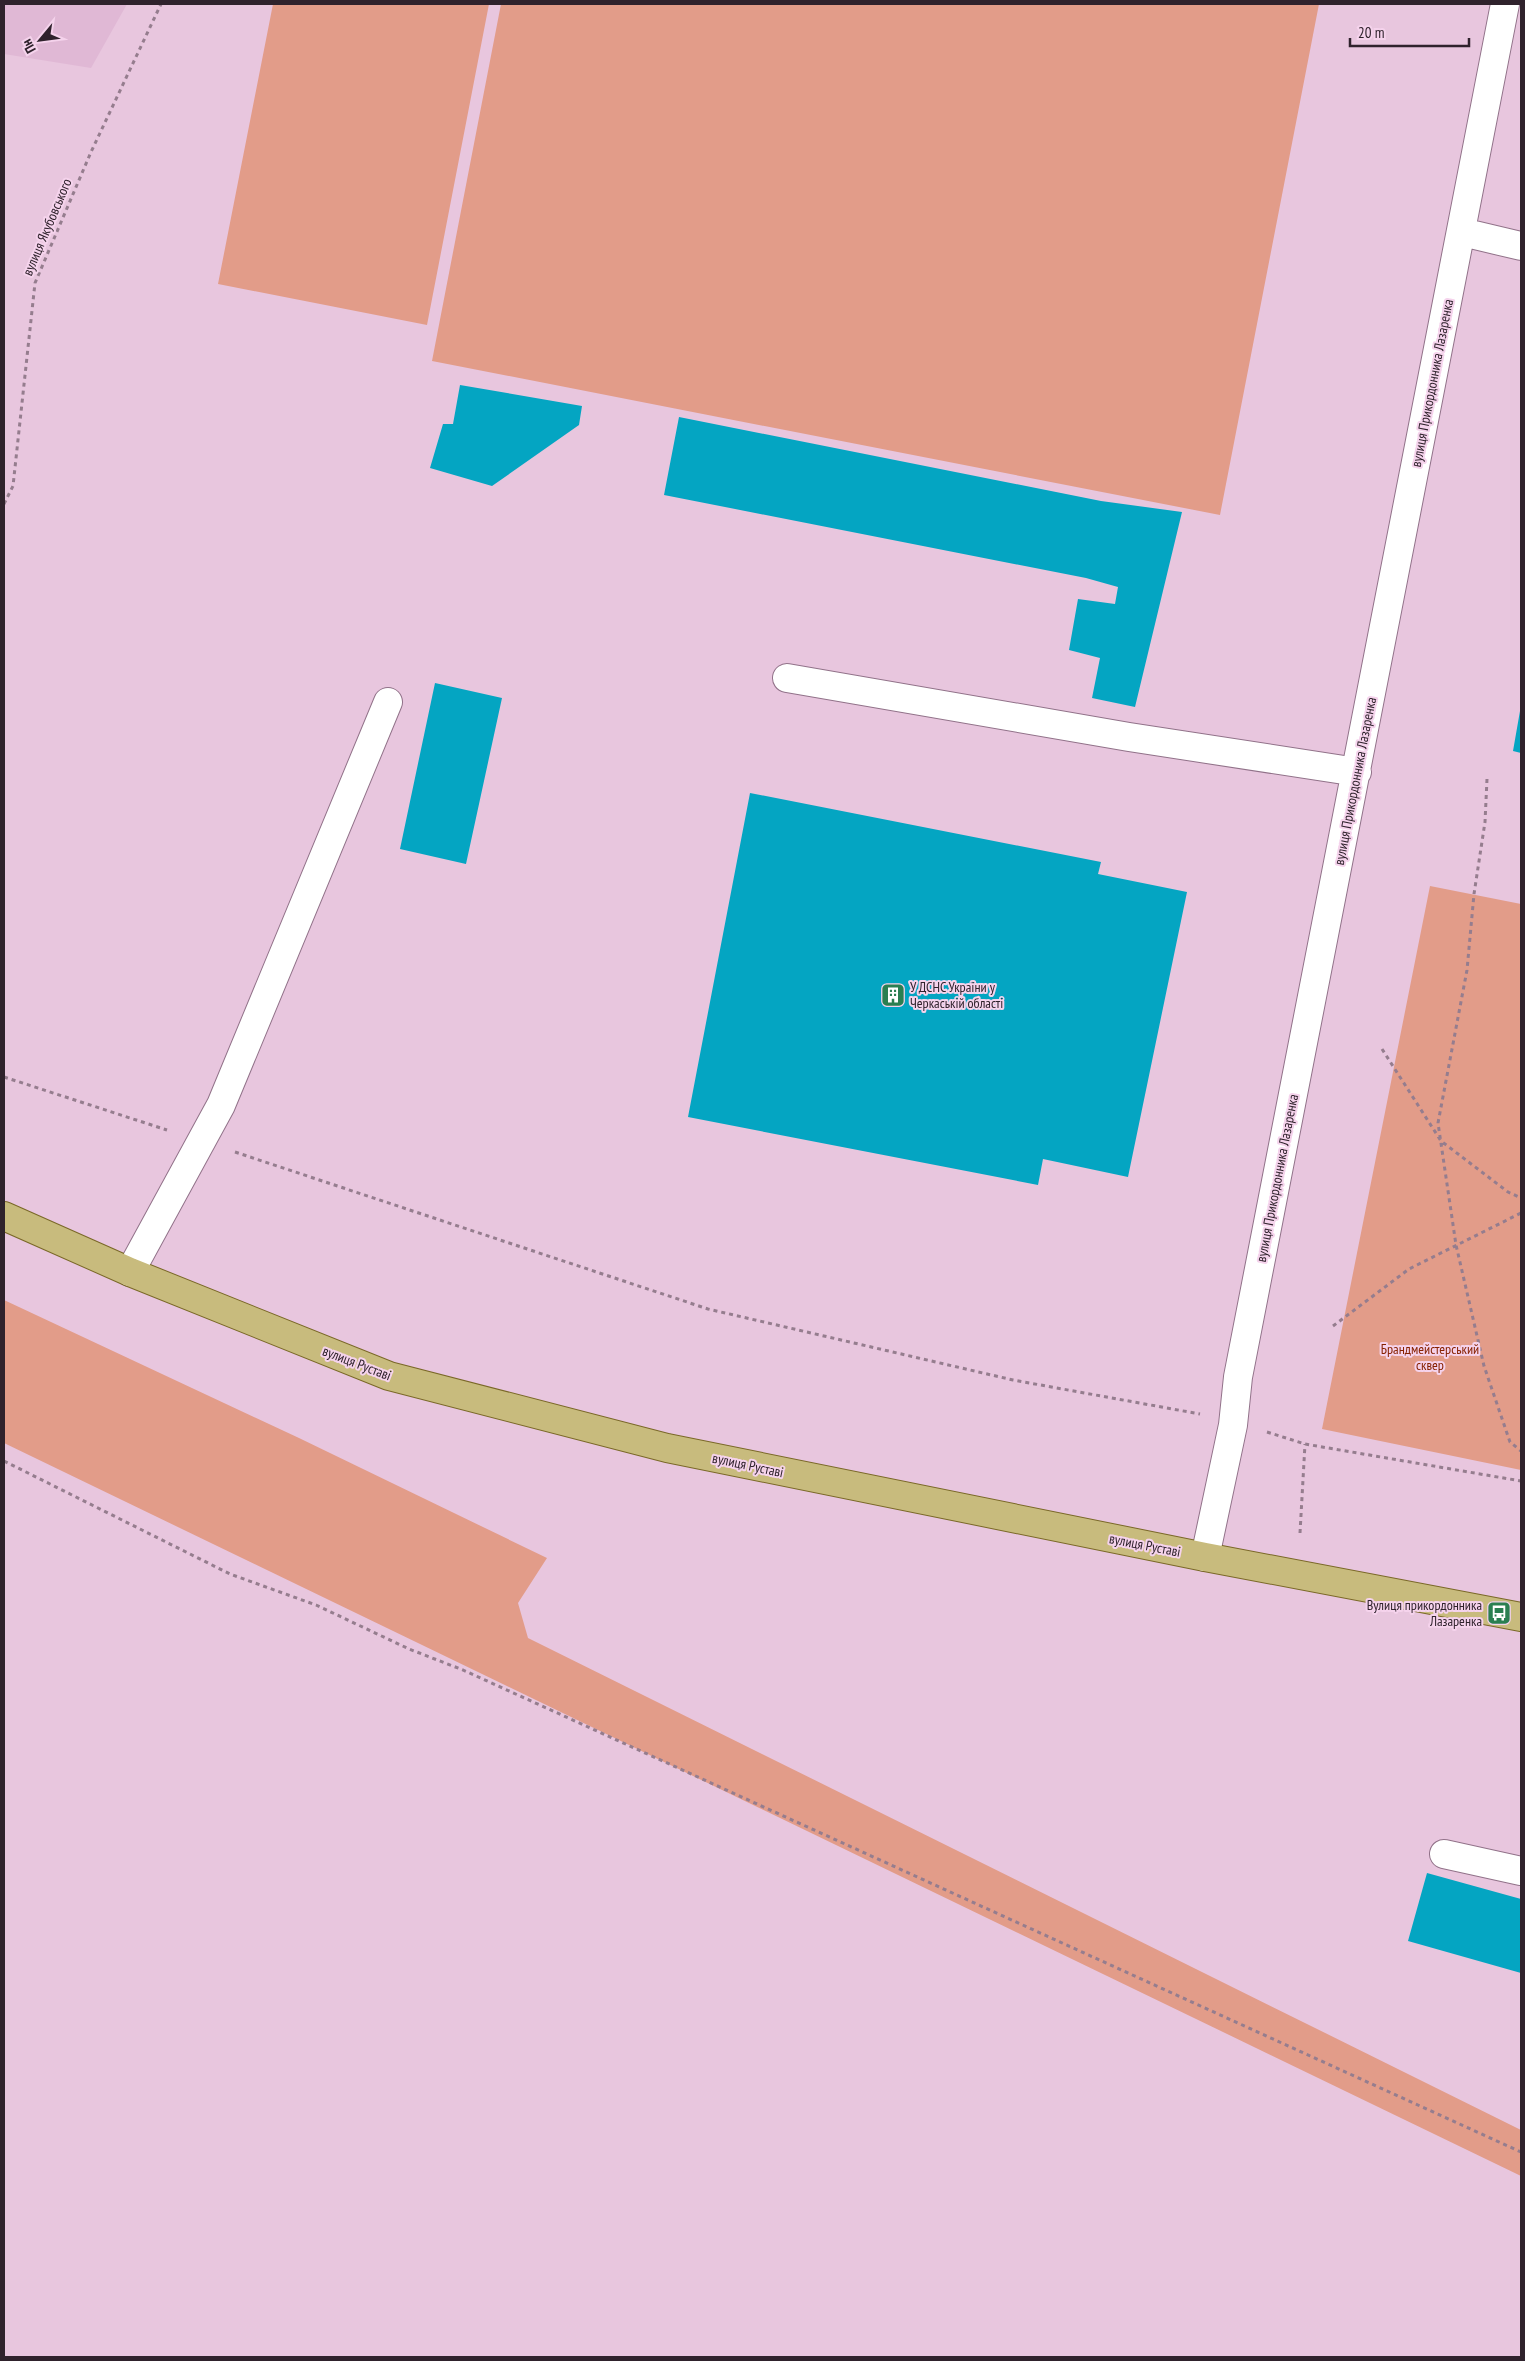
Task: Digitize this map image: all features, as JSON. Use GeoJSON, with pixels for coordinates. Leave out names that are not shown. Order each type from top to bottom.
{"type":"FeatureCollection","features":[{"type":"Feature","properties":{"kind":"main road","name":"вулиця Руставі"},"geometry":{"type":"LineString","coordinates":[[4,1216],[130,1272],[389,1376],[667,1448],[1204,1557],[1521,1618]]}},
{"type":"Feature","properties":{"kind":"street","name":"вулиця Прикордонника Лазаренка"},"geometry":{"type":"LineString","coordinates":[[1204,1557],[1233,1425],[1238,1377],[1505,4]]}},
{"type":"Feature","properties":{"kind":"street"},"geometry":{"type":"LineString","coordinates":[[1462,232],[1521,246]]}},
{"type":"Feature","properties":{"kind":"street"},"geometry":{"type":"LineString","coordinates":[[787,678],[1129,737],[1356,772]]}},
{"type":"Feature","properties":{"kind":"street"},"geometry":{"type":"LineString","coordinates":[[130,1272],[200,1140],[221,1105],[388,702]]}},
{"type":"Feature","properties":{"kind":"street"},"geometry":{"type":"LineString","coordinates":[[1444,1854],[1521,1871]]}},
{"type":"Feature","properties":{"kind":"path","name":"вулиця Якубовського"},"geometry":{"type":"LineString","coordinates":[[4,504],[13,486],[35,283],[99,135],[161,4]]}},
{"type":"Feature","properties":{"kind":"path"},"geometry":{"type":"LineString","coordinates":[[1487,780],[1485,822],[1474,894],[1466,970],[1438,1123],[1456,1245],[1484,1366],[1510,1442],[1521,1451]]}},
{"type":"Feature","properties":{"kind":"path"},"geometry":{"type":"LineString","coordinates":[[1382,1049],[1441,1141],[1508,1192],[1521,1198]]}},
{"type":"Feature","properties":{"kind":"path"},"geometry":{"type":"LineString","coordinates":[[4,1077],[200,1140],[708,1309],[1013,1380],[1202,1415]]}},
{"type":"Feature","properties":{"kind":"path"},"geometry":{"type":"LineString","coordinates":[[1332,1326],[1409,1269],[1521,1213]]}},
{"type":"Feature","properties":{"kind":"path"},"geometry":{"type":"LineString","coordinates":[[1263,1431],[1305,1444],[1521,1481]]}},
{"type":"Feature","properties":{"kind":"path"},"geometry":{"type":"LineString","coordinates":[[1300,1533],[1305,1444]]}},
{"type":"Feature","properties":{"kind":"path"},"geometry":{"type":"LineString","coordinates":[[4,1461],[230,1574],[316,1605],[409,1649],[463,1670],[1521,2152]]}},
{"type":"Feature","properties":{"kind":"shaded area"},"geometry":{"type":"Polygon","coordinates":[[[4,4],[127,4],[91,68],[4,54],[4,4]]]}},
{"type":"Feature","properties":{"kind":"green space"},"geometry":{"type":"Polygon","coordinates":[[[273,4],[489,4],[427,325],[218,284],[273,4]]]}},
{"type":"Feature","properties":{"kind":"green space"},"geometry":{"type":"Polygon","coordinates":[[[501,4],[1319,4],[1220,515],[432,361],[501,4]]]}},
{"type":"Feature","properties":{"kind":"green space","name":"Брандмейстерський сквер"},"geometry":{"type":"Polygon","coordinates":[[[1430,886],[1521,904],[1521,1470],[1322,1429],[1430,886]]]}},
{"type":"Feature","properties":{"kind":"green space"},"geometry":{"type":"Polygon","coordinates":[[[4,1300],[299,1438],[547,1558],[518,1603],[528,1638],[1521,2130],[1521,2176],[4,1443],[4,1300]]]}},
{"type":"Feature","properties":{"kind":"building"},"geometry":{"type":"Polygon","coordinates":[[[460,385],[582,406],[579,425],[492,486],[430,468],[443,424],[453,424],[460,385]]]}},
{"type":"Feature","properties":{"kind":"building"},"geometry":{"type":"Polygon","coordinates":[[[679,417],[1101,501],[1182,512],[1135,707],[1092,698],[1100,658],[1069,650],[1078,599],[1115,604],[1118,587],[1086,578],[664,495],[679,417]]]}},
{"type":"Feature","properties":{"kind":"building"},"geometry":{"type":"Polygon","coordinates":[[[435,683],[502,698],[466,864],[400,849],[435,683]]]}},
{"type":"Feature","properties":{"kind":"building"},"geometry":{"type":"Polygon","coordinates":[[[1521,712],[1521,753],[1513,751],[1521,712]]]}},
{"type":"Feature","properties":{"kind":"building","name":"У ДСНС України у Черкаській області"},"geometry":{"type":"Polygon","coordinates":[[[750,793],[1101,862],[1098,874],[1187,892],[1128,1177],[1043,1159],[1038,1185],[688,1117],[750,793]]]}},
{"type":"Feature","properties":{"kind":"building"},"geometry":{"type":"Polygon","coordinates":[[[1427,1873],[1521,1899],[1521,1973],[1408,1941],[1427,1873]]]}},
{"type":"Feature","properties":{"kind":"place","name":"У ДСНС України у Черкаській області"},"geometry":{"type":"Point","coordinates":[893,995]}},
{"type":"Feature","properties":{"kind":"place","name":"Вулиця прикордонника Лазаренка"},"geometry":{"type":"Point","coordinates":[1499,1613]}}]}
